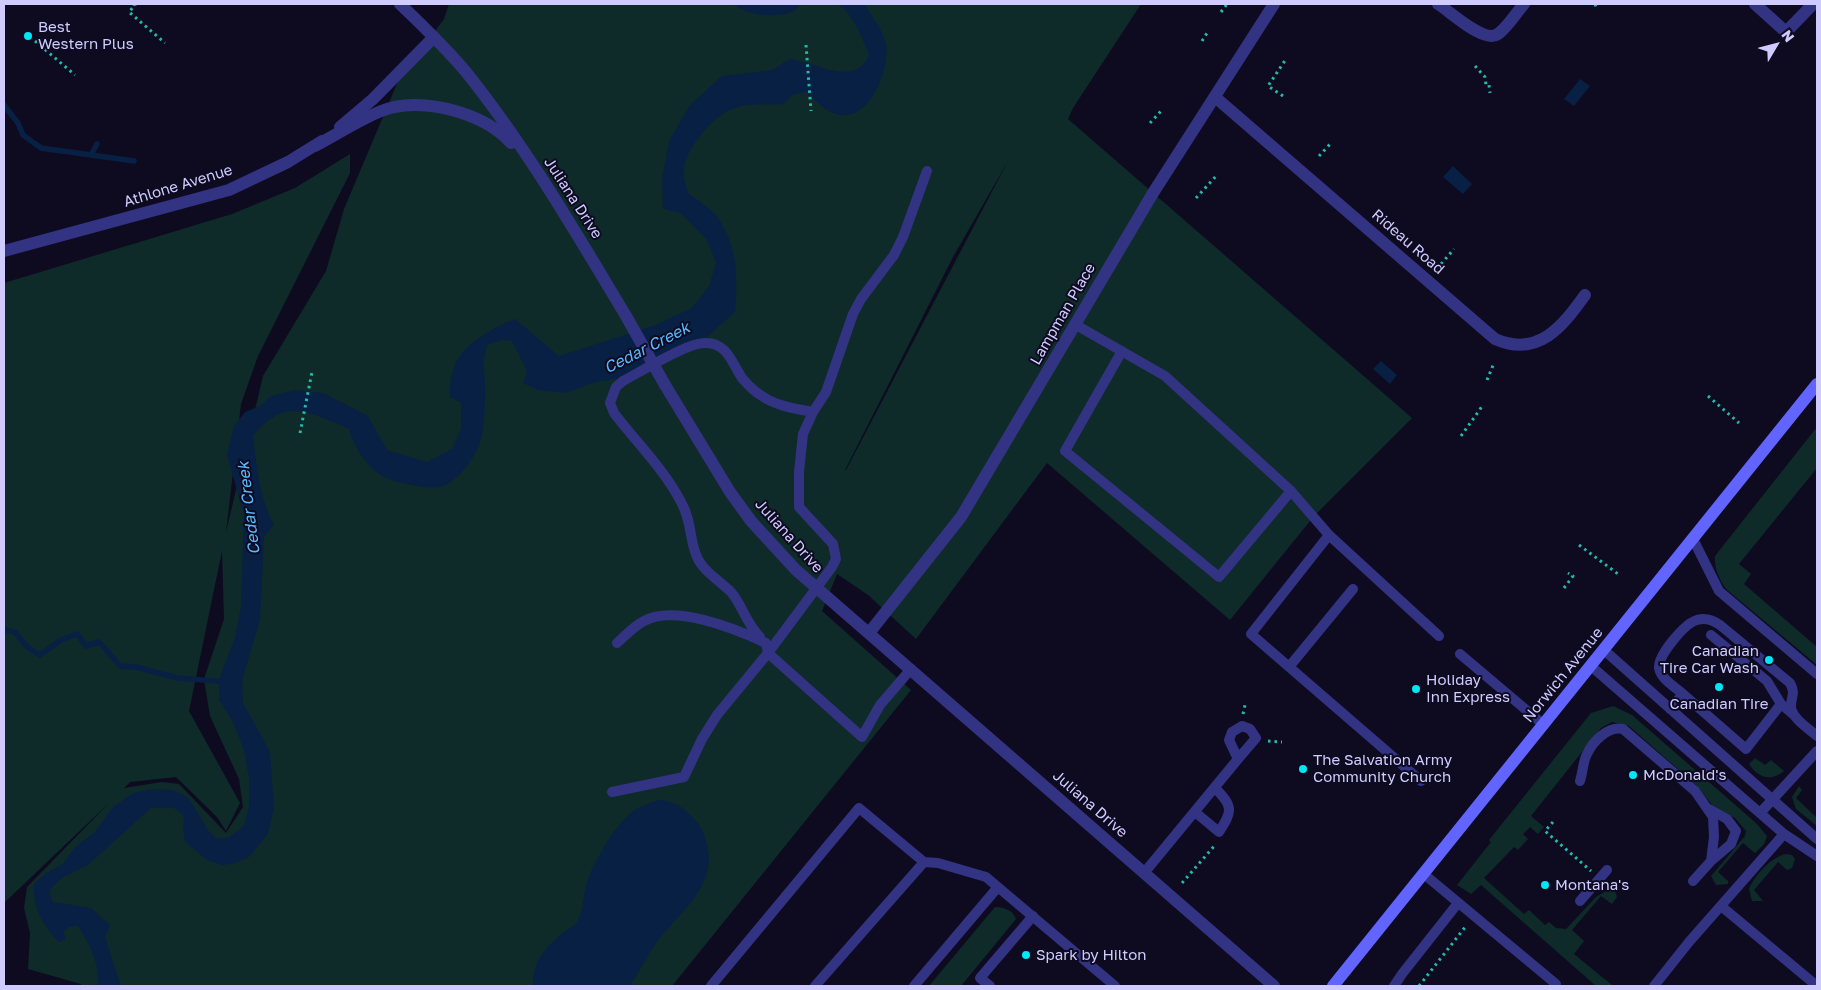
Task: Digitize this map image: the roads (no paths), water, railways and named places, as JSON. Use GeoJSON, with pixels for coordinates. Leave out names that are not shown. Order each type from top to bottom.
{"type":"FeatureCollection","features":[{"type":"Feature","properties":{"kind":"main road","name":"Norwich Avenue"},"geometry":{"type":"LineString","coordinates":[[1333,986],[1425,875],[1817,384]]}},
{"type":"Feature","properties":{"kind":"street","name":"Juliana Drive"},"geometry":{"type":"LineString","coordinates":[[400,4],[434,37],[481,91],[536,170],[626,316],[665,385],[730,492],[771,545],[816,588],[1274,986]]}},
{"type":"Feature","properties":{"kind":"street","name":"Lampman Place"},"geometry":{"type":"LineString","coordinates":[[869,633],[961,517],[1153,193],[1274,4]]}},
{"type":"Feature","properties":{"kind":"street"},"geometry":{"type":"LineString","coordinates":[[1438,4],[1476,32],[1489,37],[1499,34],[1524,4]]}},
{"type":"Feature","properties":{"kind":"street"},"geometry":{"type":"LineString","coordinates":[[1755,4],[1786,32],[1813,4]]}},
{"type":"Feature","properties":{"kind":"street","name":"Athlone Avenue"},"geometry":{"type":"LineString","coordinates":[[4,251],[229,190],[288,162],[315,146],[367,105],[434,37]]}},
{"type":"Feature","properties":{"kind":"street","name":"Rideau Road"},"geometry":{"type":"LineString","coordinates":[[1215,97],[1494,339],[1521,345],[1544,339],[1560,328],[1585,295]]}},
{"type":"Feature","properties":{"kind":"street"},"geometry":{"type":"LineString","coordinates":[[315,146],[388,109],[408,106],[434,107],[462,113],[487,124],[507,138],[536,170]]}},
{"type":"Feature","properties":{"kind":"lane"},"geometry":{"type":"LineString","coordinates":[[612,792],[684,777],[717,715],[767,648],[832,567],[836,559],[836,551],[833,544],[799,507],[800,452],[803,434],[813,412],[826,392],[857,306],[886,268],[903,237],[927,170]]}},
{"type":"Feature","properties":{"kind":"lane"},"geometry":{"type":"LineString","coordinates":[[1076,325],[1165,376],[1291,491],[1329,535],[1439,636]]}},
{"type":"Feature","properties":{"kind":"lane"},"geometry":{"type":"LineString","coordinates":[[813,412],[788,407],[763,397],[743,380],[728,354],[718,344],[705,342],[686,348],[623,381],[616,387],[610,403],[614,413],[667,480],[682,503],[691,526],[695,554],[700,564],[731,592],[748,623],[767,648],[862,737],[880,705],[911,669]]}},
{"type":"Feature","properties":{"kind":"lane"},"geometry":{"type":"LineString","coordinates":[[1122,351],[1065,451],[1219,577],[1291,491]]}},
{"type":"Feature","properties":{"kind":"lane"},"geometry":{"type":"LineString","coordinates":[[1329,535],[1251,634],[1421,781]]}},
{"type":"Feature","properties":{"kind":"lane"},"geometry":{"type":"LineString","coordinates":[[1693,539],[1719,591],[1817,674]]}},
{"type":"Feature","properties":{"kind":"lane"},"geometry":{"type":"LineString","coordinates":[[1289,667],[1353,589]]}},
{"type":"Feature","properties":{"kind":"lane"},"geometry":{"type":"LineString","coordinates":[[617,643],[643,621],[664,615],[695,618],[720,625],[767,648]]}},
{"type":"Feature","properties":{"kind":"lane"},"geometry":{"type":"LineString","coordinates":[[1781,704],[1746,749],[1662,674],[1659,667],[1660,659],[1686,626],[1699,619],[1707,619],[1720,625],[1790,682],[1794,697],[1791,706],[1794,716]]}},
{"type":"Feature","properties":{"kind":"lane"},"geometry":{"type":"LineString","coordinates":[[1711,635],[1767,681],[1781,704],[1817,736]]}},
{"type":"Feature","properties":{"kind":"lane"},"geometry":{"type":"LineString","coordinates":[[1604,650],[1817,839]]}},
{"type":"Feature","properties":{"kind":"lane"},"geometry":{"type":"LineString","coordinates":[[1460,654],[1544,725]]}},
{"type":"Feature","properties":{"kind":"lane"},"geometry":{"type":"LineString","coordinates":[[1591,666],[1784,834],[1817,856]]}},
{"type":"Feature","properties":{"kind":"lane"},"geometry":{"type":"LineString","coordinates":[[1670,709],[1683,694]]}},
{"type":"Feature","properties":{"kind":"lane"},"geometry":{"type":"LineString","coordinates":[[1580,781],[1584,771],[1586,754],[1605,732],[1614,728],[1623,729],[1695,791],[1708,808],[1714,822],[1714,849],[1711,861]]}},
{"type":"Feature","properties":{"kind":"lane"},"geometry":{"type":"LineString","coordinates":[[1761,812],[1817,751]]}},
{"type":"Feature","properties":{"kind":"lane"},"geometry":{"type":"LineString","coordinates":[[1144,873],[1238,759]]}},
{"type":"Feature","properties":{"kind":"lane"},"geometry":{"type":"LineString","coordinates":[[1195,812],[1219,832],[1230,811],[1228,801],[1215,788]]}},
{"type":"Feature","properties":{"kind":"lane"},"geometry":{"type":"LineString","coordinates":[[711,986],[859,808],[924,862],[938,863],[986,877],[1115,986]]}},
{"type":"Feature","properties":{"kind":"lane"},"geometry":{"type":"LineString","coordinates":[[1693,882],[1711,861],[1731,844],[1736,831],[1727,819],[1708,808]]}},
{"type":"Feature","properties":{"kind":"lane"},"geometry":{"type":"LineString","coordinates":[[1654,986],[1784,834]]}},
{"type":"Feature","properties":{"kind":"lane"},"geometry":{"type":"LineString","coordinates":[[815,986],[924,862]]}},
{"type":"Feature","properties":{"kind":"lane"},"geometry":{"type":"LineString","coordinates":[[1580,901],[1607,870]]}},
{"type":"Feature","properties":{"kind":"lane"},"geometry":{"type":"LineString","coordinates":[[1425,875],[1556,984]]}},
{"type":"Feature","properties":{"kind":"lane"},"geometry":{"type":"LineString","coordinates":[[914,986],[998,887]]}},
{"type":"Feature","properties":{"kind":"lane"},"geometry":{"type":"LineString","coordinates":[[1394,986],[1458,903]]}},
{"type":"Feature","properties":{"kind":"lane"},"geometry":{"type":"LineString","coordinates":[[1721,906],[1817,986]]}},
{"type":"Feature","properties":{"kind":"lane"},"geometry":{"type":"LineString","coordinates":[[990,986],[980,978],[1033,916]]}},
{"type":"Feature","properties":{"kind":"water"},"geometry":{"type":"Polygon","coordinates":[[[734,4],[802,4],[791,12],[768,15],[745,11],[734,4]]]}},
{"type":"Feature","properties":{"kind":"water","name":"Cedar Creek"},"geometry":{"type":"Polygon","coordinates":[[[838,4],[865,4],[885,41],[885,65],[881,79],[867,104],[857,112],[846,115],[833,113],[805,92],[792,95],[784,104],[736,107],[723,114],[708,127],[694,144],[685,162],[684,173],[688,193],[712,211],[725,229],[733,252],[736,275],[735,312],[698,345],[632,376],[592,383],[566,393],[538,390],[523,383],[527,371],[512,341],[503,340],[488,344],[484,361],[484,419],[479,445],[471,460],[460,474],[440,487],[425,487],[398,482],[380,475],[361,455],[349,429],[309,413],[287,412],[276,416],[253,436],[262,493],[274,525],[264,537],[260,620],[242,680],[243,703],[270,752],[274,808],[268,834],[249,857],[236,863],[222,865],[207,860],[185,842],[184,816],[174,808],[151,808],[88,865],[62,878],[49,890],[53,902],[91,908],[110,925],[105,937],[121,986],[97,986],[98,970],[96,962],[78,926],[69,927],[63,932],[66,939],[59,942],[40,916],[35,901],[34,884],[46,873],[63,864],[75,847],[95,832],[113,807],[133,793],[152,789],[172,790],[188,797],[208,830],[217,839],[229,837],[244,826],[249,805],[249,778],[244,750],[233,722],[219,700],[220,676],[235,638],[241,606],[244,515],[227,455],[234,426],[245,412],[260,406],[271,396],[295,390],[323,393],[368,416],[387,450],[427,462],[452,449],[461,429],[461,403],[450,397],[450,386],[454,368],[459,357],[467,348],[487,333],[515,319],[559,356],[653,326],[690,309],[710,284],[716,262],[706,239],[681,213],[663,209],[662,178],[669,141],[690,105],[722,76],[772,70],[790,59],[834,71],[845,72],[855,70],[863,64],[869,54],[853,20],[838,4]]]}},
{"type":"Feature","properties":{"kind":"water"},"geometry":{"type":"Polygon","coordinates":[[[1580,79],[1590,86],[1574,106],[1564,99],[1580,79]]]}},
{"type":"Feature","properties":{"kind":"water"},"geometry":{"type":"Polygon","coordinates":[[[1453,166],[1472,184],[1463,194],[1443,177],[1453,166]]]}},
{"type":"Feature","properties":{"kind":"water"},"geometry":{"type":"Polygon","coordinates":[[[1381,361],[1397,375],[1390,384],[1373,369],[1381,361]]]}},
{"type":"Feature","properties":{"kind":"water"},"geometry":{"type":"Polygon","coordinates":[[[657,800],[674,803],[683,808],[702,829],[709,860],[707,874],[694,898],[656,943],[630,986],[533,986],[535,969],[541,955],[551,943],[578,920],[587,882],[607,842],[628,815],[636,809],[657,800]]]}},
{"type":"Feature","properties":{"kind":"waterway"},"geometry":{"type":"LineString","coordinates":[[4,105],[18,123],[23,135],[41,148],[134,161]]}},
{"type":"Feature","properties":{"kind":"waterway"},"geometry":{"type":"LineString","coordinates":[[91,155],[97,144]]}},
{"type":"Feature","properties":{"kind":"waterway"},"geometry":{"type":"LineString","coordinates":[[4,629],[16,633],[27,647],[40,655],[61,640],[77,634],[86,646],[99,642],[120,666],[136,667],[178,678],[227,682]]}},
{"type":"Feature","properties":{"kind":"place","name":"Best Western Plus"},"geometry":{"type":"Point","coordinates":[28,36]}},
{"type":"Feature","properties":{"kind":"place","name":"Canadian Tire Car Wash"},"geometry":{"type":"Point","coordinates":[1769,660]}},
{"type":"Feature","properties":{"kind":"place","name":"Canadian Tire"},"geometry":{"type":"Point","coordinates":[1719,687]}},
{"type":"Feature","properties":{"kind":"place","name":"Holiday Inn Express"},"geometry":{"type":"Point","coordinates":[1416,689]}},
{"type":"Feature","properties":{"kind":"place","name":"The Salvation Army Community Church"},"geometry":{"type":"Point","coordinates":[1303,769]}},
{"type":"Feature","properties":{"kind":"place","name":"McDonald's"},"geometry":{"type":"Point","coordinates":[1633,775]}},
{"type":"Feature","properties":{"kind":"place","name":"Montana's"},"geometry":{"type":"Point","coordinates":[1545,885]}},
{"type":"Feature","properties":{"kind":"place","name":"Spark by Hilton"},"geometry":{"type":"Point","coordinates":[1026,955]}}]}
